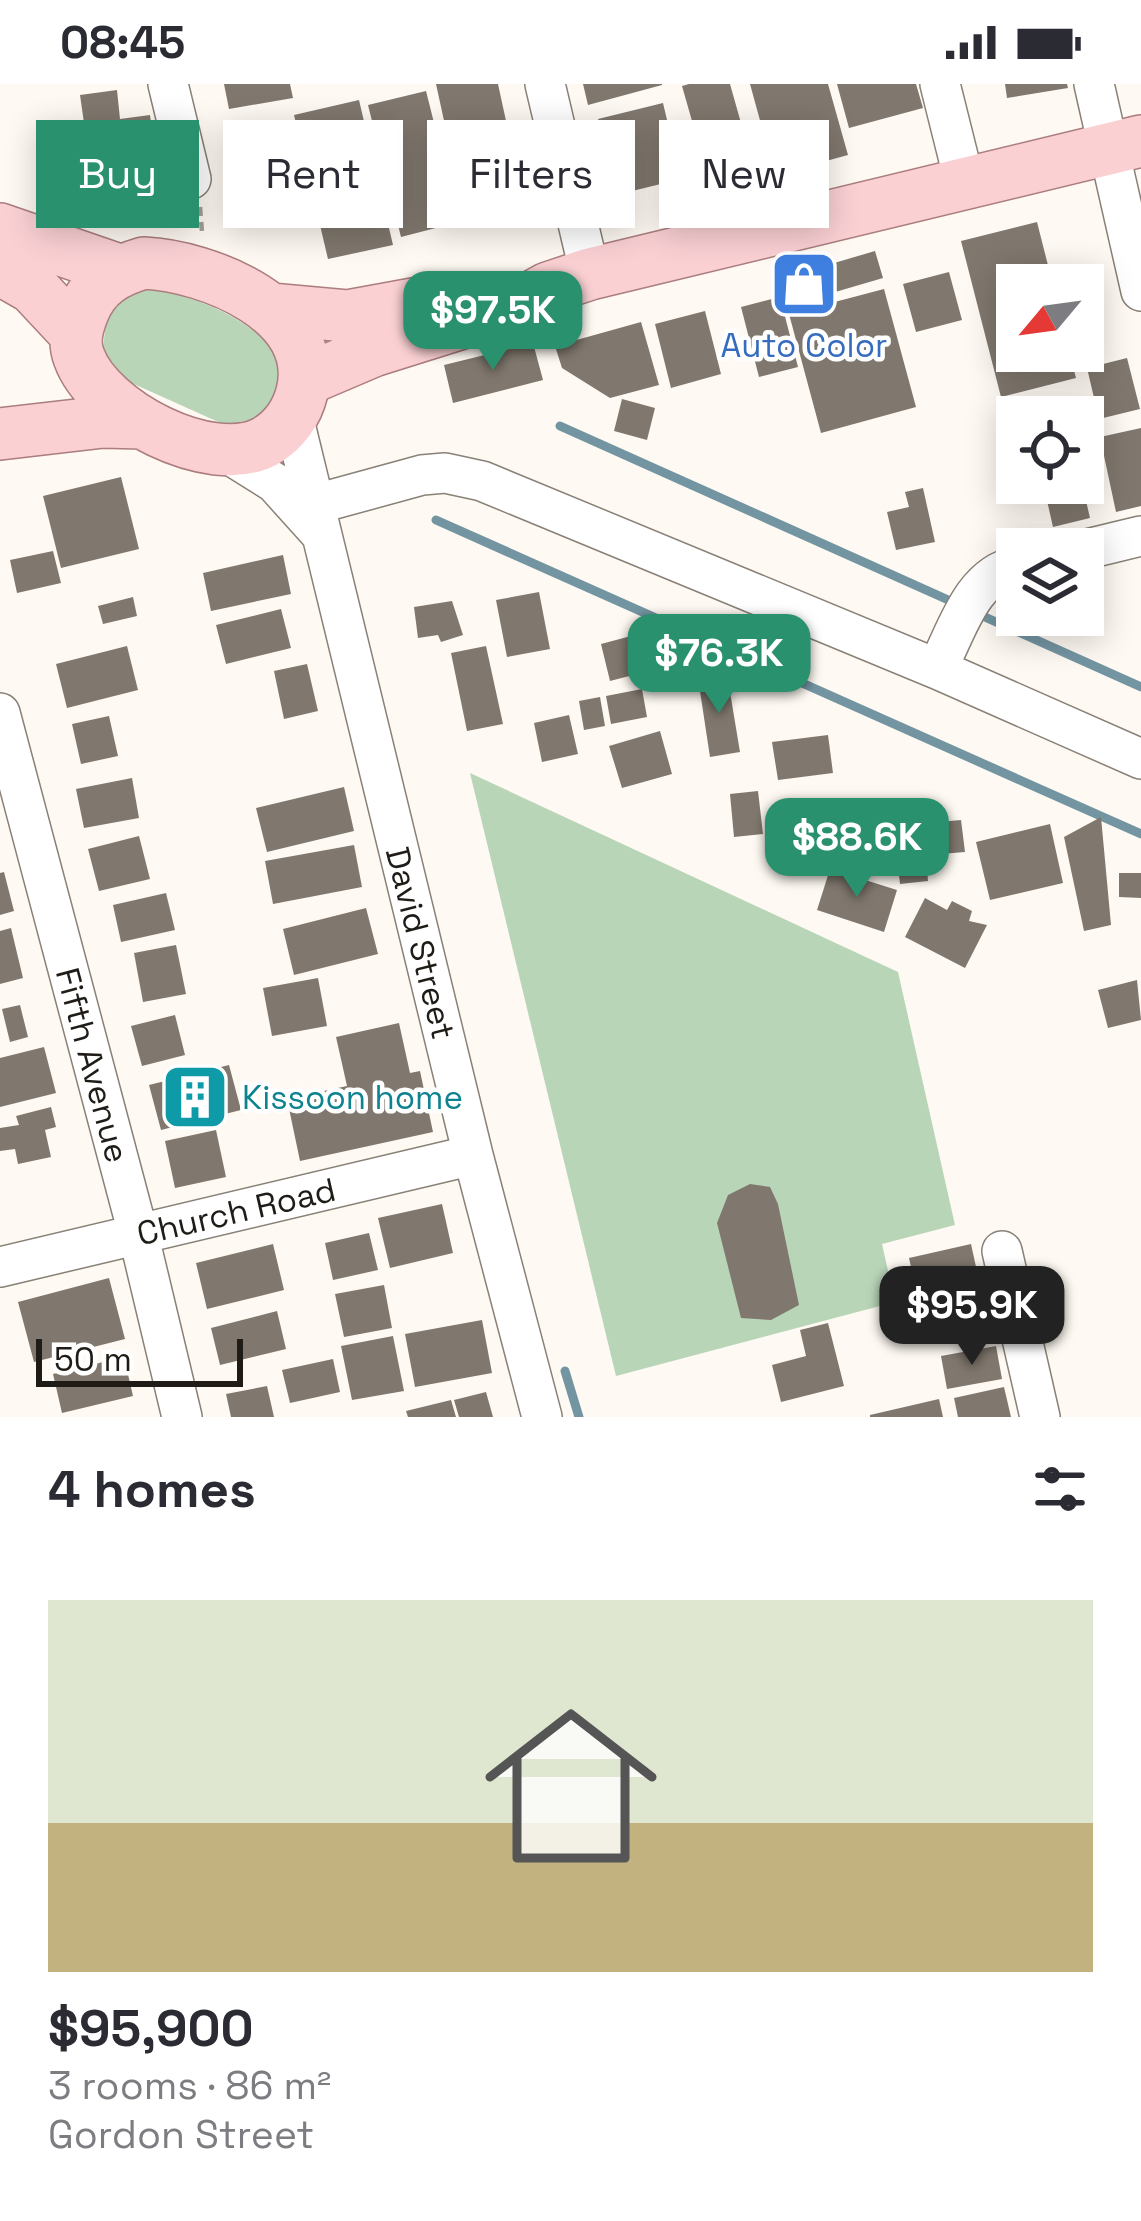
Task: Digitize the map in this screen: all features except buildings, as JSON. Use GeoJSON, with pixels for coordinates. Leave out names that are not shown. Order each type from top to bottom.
{"type":"FeatureCollection","features":[{"type":"Feature","properties":{"kind":"main road"},"geometry":{"type":"LineString","coordinates":[[270,309],[362,315],[471,292],[569,281],[1126,145]]}},
{"type":"Feature","properties":{"kind":"main road"},"geometry":{"type":"LineString","coordinates":[[0,229],[119,270]]}},
{"type":"Feature","properties":{"kind":"main road"},"geometry":{"type":"LineString","coordinates":[[2,434],[67,382],[89,298],[119,270],[144,263],[192,272],[270,309],[290,327],[299,344],[299,398]]}},
{"type":"Feature","properties":{"kind":"main road"},"geometry":{"type":"LineString","coordinates":[[0,269],[33,288],[77,346],[98,388],[142,423],[201,447],[224,451],[266,441],[299,398],[373,351],[516,306],[569,281]]}},
{"type":"Feature","properties":{"kind":"main road"},"geometry":{"type":"LineString","coordinates":[[2,434],[104,422],[142,423]]}},
{"type":"Feature","properties":{"kind":"street"},"geometry":{"type":"LineString","coordinates":[[168,84],[177,120]]}},
{"type":"Feature","properties":{"kind":"street"},"geometry":{"type":"LineString","coordinates":[[545,84],[569,281]]}},
{"type":"Feature","properties":{"kind":"street"},"geometry":{"type":"LineString","coordinates":[[940,84],[964,184]]}},
{"type":"Feature","properties":{"kind":"street"},"geometry":{"type":"LineString","coordinates":[[1094,84],[1126,145],[1141,291]]}},
{"type":"Feature","properties":{"kind":"street","name":"David Street"},"geometry":{"type":"LineString","coordinates":[[299,398],[319,521],[473,1155],[542,1417]]}},
{"type":"Feature","properties":{"kind":"street","name":"David Street"},"geometry":{"type":"LineString","coordinates":[[224,451],[275,483],[319,521]]}},
{"type":"Feature","properties":{"kind":"street"},"geometry":{"type":"LineString","coordinates":[[319,521],[422,476],[445,473],[482,482],[938,669],[1141,759]]}},
{"type":"Feature","properties":{"kind":"street"},"geometry":{"type":"LineString","coordinates":[[1104,545],[1141,536]]}},
{"type":"Feature","properties":{"kind":"street"},"geometry":{"type":"LineString","coordinates":[[938,669],[979,585],[996,572]]}},
{"type":"Feature","properties":{"kind":"street","name":"Fifth Avenue"},"geometry":{"type":"LineString","coordinates":[[0,713],[182,1417]]}},
{"type":"Feature","properties":{"kind":"street","name":"Church Road"},"geometry":{"type":"LineString","coordinates":[[0,1268],[473,1155]]}},
{"type":"Feature","properties":{"kind":"street"},"geometry":{"type":"LineString","coordinates":[[1002,1251],[1040,1417]]}},
{"type":"Feature","properties":{"kind":"path"},"geometry":{"type":"LineString","coordinates":[[192,272],[202,230],[199,205]]}},
{"type":"Feature","properties":{"kind":"green space"},"geometry":{"type":"Polygon","coordinates":[[[137,289],[195,300],[263,338],[278,351],[277,398],[257,418],[225,425],[116,376],[103,350],[106,319],[113,306],[137,289]]]}},
{"type":"Feature","properties":{"kind":"green space"},"geometry":{"type":"Polygon","coordinates":[[[470,773],[898,972],[955,1225],[882,1244],[895,1302],[616,1376],[470,773]]]}},
{"type":"Feature","properties":{"kind":"waterway"},"geometry":{"type":"LineString","coordinates":[[560,426],[955,603]]}},
{"type":"Feature","properties":{"kind":"waterway"},"geometry":{"type":"LineString","coordinates":[[436,520],[1141,834]]}},
{"type":"Feature","properties":{"kind":"waterway"},"geometry":{"type":"LineString","coordinates":[[976,613],[1141,687]]}},
{"type":"Feature","properties":{"kind":"waterway"},"geometry":{"type":"LineString","coordinates":[[565,1371],[579,1417]]}},
{"type":"Feature","properties":{"kind":"place","name":"Auto Color"},"geometry":{"type":"Point","coordinates":[804,284]}},
{"type":"Feature","properties":{"kind":"place","name":"Kissoon home"},"geometry":{"type":"Point","coordinates":[195,1097]}}]}
